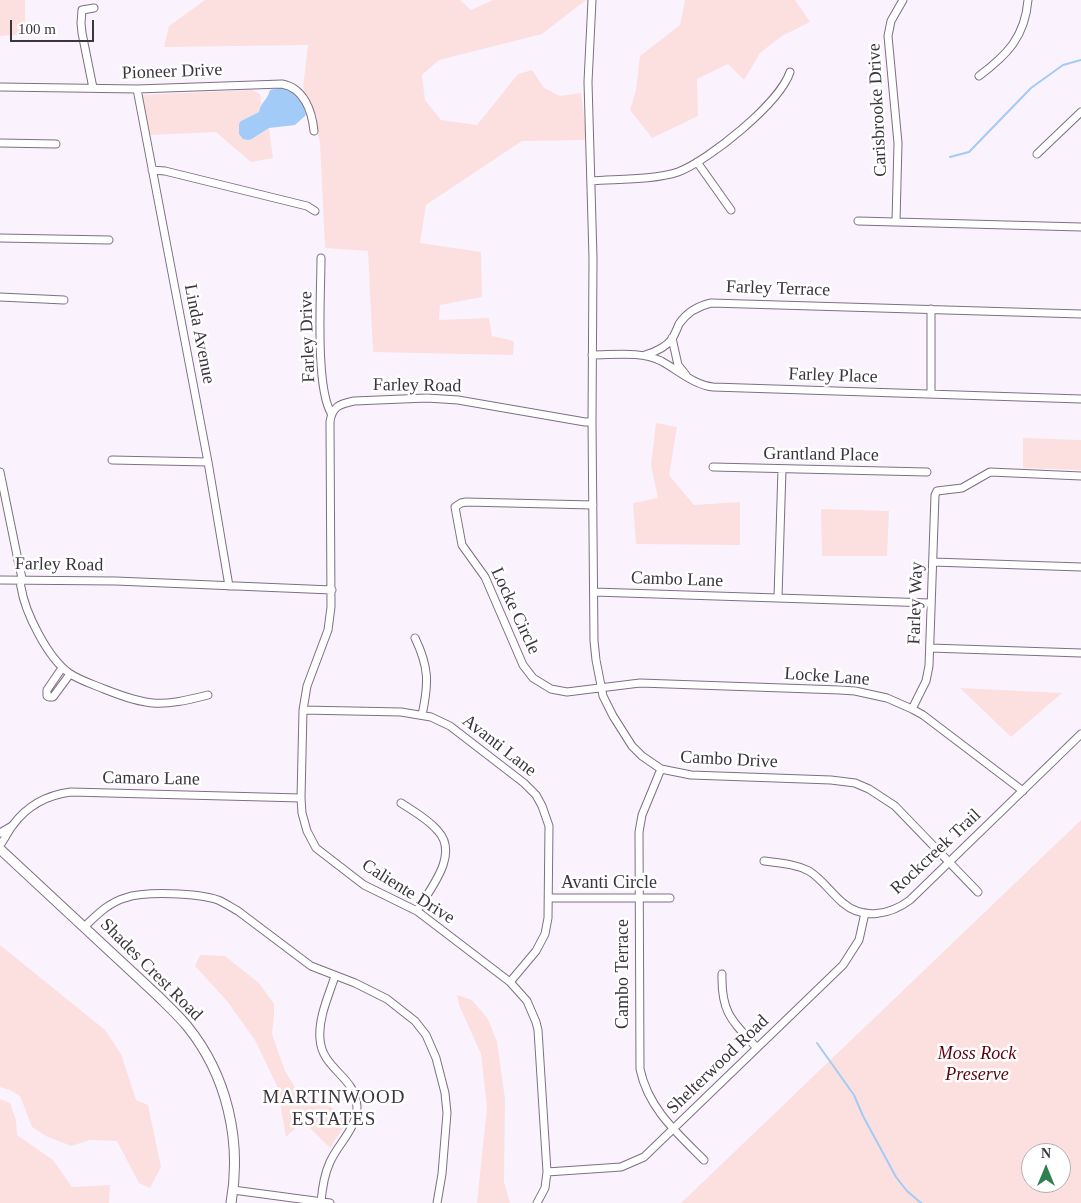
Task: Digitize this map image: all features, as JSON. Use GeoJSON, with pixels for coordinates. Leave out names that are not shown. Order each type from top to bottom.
{"type":"FeatureCollection","features":[{"type":"Feature","properties":{"kind":"street"},"geometry":{"type":"LineString","coordinates":[[592,0],[588,82],[593,258],[594,592]]}},
{"type":"Feature","properties":{"kind":"street"},"geometry":{"type":"LineString","coordinates":[[979,76],[998,62],[1013,45],[1024,20],[1028,0]]}},
{"type":"Feature","properties":{"kind":"street","name":"Carisbrooke Drive"},"geometry":{"type":"LineString","coordinates":[[896,222],[898,143],[888,36],[898,2]]}},
{"type":"Feature","properties":{"kind":"street"},"geometry":{"type":"LineString","coordinates":[[93,88],[82,33],[81,12],[86,8],[94,8]]}},
{"type":"Feature","properties":{"kind":"street"},"geometry":{"type":"LineString","coordinates":[[591,181],[668,174],[697,162],[746,126],[763,110],[788,79],[790,72]]}},
{"type":"Feature","properties":{"kind":"street","name":"Pioneer Drive"},"geometry":{"type":"LineString","coordinates":[[0,87],[137,89],[287,85],[295,88],[302,95],[313,118],[314,131]]}},
{"type":"Feature","properties":{"kind":"street","name":"Linda Avenue"},"geometry":{"type":"LineString","coordinates":[[137,89],[208,462],[228,586]]}},
{"type":"Feature","properties":{"kind":"street"},"geometry":{"type":"LineString","coordinates":[[1037,154],[1081,112]]}},
{"type":"Feature","properties":{"kind":"street"},"geometry":{"type":"LineString","coordinates":[[0,143],[56,144]]}},
{"type":"Feature","properties":{"kind":"street"},"geometry":{"type":"LineString","coordinates":[[697,162],[731,210]]}},
{"type":"Feature","properties":{"kind":"street"},"geometry":{"type":"LineString","coordinates":[[152,170],[174,173],[307,206],[314,211]]}},
{"type":"Feature","properties":{"kind":"street"},"geometry":{"type":"LineString","coordinates":[[858,220],[1081,228]]}},
{"type":"Feature","properties":{"kind":"street"},"geometry":{"type":"LineString","coordinates":[[0,238],[109,240]]}},
{"type":"Feature","properties":{"kind":"street","name":"Farley Drive"},"geometry":{"type":"LineString","coordinates":[[321,258],[322,368],[326,402],[331,414]]}},
{"type":"Feature","properties":{"kind":"street"},"geometry":{"type":"LineString","coordinates":[[0,297],[64,300]]}},
{"type":"Feature","properties":{"kind":"street","name":"Farley Terrace"},"geometry":{"type":"LineString","coordinates":[[645,355],[660,349],[672,338],[683,318],[689,312],[712,303],[1081,314]]}},
{"type":"Feature","properties":{"kind":"street"},"geometry":{"type":"LineString","coordinates":[[930,394],[931,309]]}},
{"type":"Feature","properties":{"kind":"street"},"geometry":{"type":"LineString","coordinates":[[672,338],[678,365],[687,376]]}},
{"type":"Feature","properties":{"kind":"street","name":"Farley Place"},"geometry":{"type":"LineString","coordinates":[[592,354],[645,355],[661,361],[701,384],[712,387],[1081,399]]}},
{"type":"Feature","properties":{"kind":"street","name":"Farley Road"},"geometry":{"type":"LineString","coordinates":[[331,414],[340,405],[354,401],[426,398],[458,400],[592,422]]}},
{"type":"Feature","properties":{"kind":"street"},"geometry":{"type":"LineString","coordinates":[[331,414],[332,590]]}},
{"type":"Feature","properties":{"kind":"street"},"geometry":{"type":"LineString","coordinates":[[112,460],[208,462]]}},
{"type":"Feature","properties":{"kind":"street","name":"Grantland Place"},"geometry":{"type":"LineString","coordinates":[[713,468],[927,472]]}},
{"type":"Feature","properties":{"kind":"street"},"geometry":{"type":"LineString","coordinates":[[778,597],[782,469]]}},
{"type":"Feature","properties":{"kind":"street"},"geometry":{"type":"LineString","coordinates":[[0,472],[22,580],[27,593],[29,612],[39,635],[62,668],[80,679],[130,699],[150,704],[169,704],[208,695]]}},
{"type":"Feature","properties":{"kind":"street","name":"Farley Way"},"geometry":{"type":"LineString","coordinates":[[912,708],[926,681],[930,648],[930,603],[935,495],[937,491],[962,488],[990,472],[1081,476]]}},
{"type":"Feature","properties":{"kind":"street","name":"Locke Circle"},"geometry":{"type":"LineString","coordinates":[[593,505],[466,502],[458,504],[455,507],[455,511],[462,545],[485,577],[519,657],[528,672],[543,685],[560,692],[579,692],[600,688]]}},
{"type":"Feature","properties":{"kind":"street"},"geometry":{"type":"LineString","coordinates":[[933,562],[1081,567]]}},
{"type":"Feature","properties":{"kind":"street","name":"Farley Road"},"geometry":{"type":"LineString","coordinates":[[0,580],[116,581],[332,590]]}},
{"type":"Feature","properties":{"kind":"street","name":"Caliente Drive"},"geometry":{"type":"LineString","coordinates":[[332,590],[328,630],[307,686],[303,710],[301,798],[304,823],[310,839],[316,848],[370,889],[417,911],[510,982],[527,1002],[536,1022],[539,1043],[547,1172],[545,1188],[537,1203]]}},
{"type":"Feature","properties":{"kind":"street","name":"Cambo Lane"},"geometry":{"type":"LineString","coordinates":[[594,592],[930,603]]}},
{"type":"Feature","properties":{"kind":"street","name":"Cambo Drive"},"geometry":{"type":"LineString","coordinates":[[594,592],[594,641],[600,688],[607,706],[632,746],[642,756],[661,769],[690,775],[816,779],[855,784],[879,794],[902,812],[978,892]]}},
{"type":"Feature","properties":{"kind":"street"},"geometry":{"type":"LineString","coordinates":[[415,638],[424,658],[427,674],[427,688],[422,715]]}},
{"type":"Feature","properties":{"kind":"street"},"geometry":{"type":"LineString","coordinates":[[930,648],[1081,653]]}},
{"type":"Feature","properties":{"kind":"street"},"geometry":{"type":"LineString","coordinates":[[62,668],[47,690],[47,696],[53,697],[70,674]]}},
{"type":"Feature","properties":{"kind":"street","name":"Locke Lane"},"geometry":{"type":"LineString","coordinates":[[600,688],[640,684],[840,690],[887,698],[912,708],[923,715],[1023,791]]}},
{"type":"Feature","properties":{"kind":"street","name":"Avanti Lane"},"geometry":{"type":"LineString","coordinates":[[303,710],[401,712],[422,715],[450,726],[524,783],[536,795],[549,826],[547,927],[541,943],[529,961],[510,982]]}},
{"type":"Feature","properties":{"kind":"street","name":"Rockcreek Trail"},"geometry":{"type":"LineString","coordinates":[[764,861],[792,865],[810,872],[842,902],[853,909],[865,913],[885,913],[902,906],[1081,734]]}},
{"type":"Feature","properties":{"kind":"street","name":"Cambo Terrace"},"geometry":{"type":"LineString","coordinates":[[661,769],[640,822],[638,898],[640,1069],[644,1088],[652,1102],[674,1129],[704,1160]]}},
{"type":"Feature","properties":{"kind":"street","name":"Camaro Lane"},"geometry":{"type":"LineString","coordinates":[[0,833],[12,826],[35,804],[51,796],[65,793],[301,798]]}},
{"type":"Feature","properties":{"kind":"street"},"geometry":{"type":"LineString","coordinates":[[401,803],[437,829],[443,838],[444,844],[445,857],[443,866],[417,911]]}},
{"type":"Feature","properties":{"kind":"street","name":"Camaro Lane"},"geometry":{"type":"LineString","coordinates":[[0,847],[12,826]]}},
{"type":"Feature","properties":{"kind":"street","name":"Shades Crest Road"},"geometry":{"type":"LineString","coordinates":[[0,847],[178,1016],[195,1037],[209,1060],[222,1088],[232,1125],[235,1155],[231,1203]]}},
{"type":"Feature","properties":{"kind":"street"},"geometry":{"type":"LineString","coordinates":[[84,927],[110,904],[129,896],[145,894],[202,896],[228,904],[311,966],[355,983],[387,999],[415,1021],[426,1035],[432,1047],[445,1093],[447,1112],[442,1174],[436,1203]]}},
{"type":"Feature","properties":{"kind":"street","name":"Avanti Circle"},"geometry":{"type":"LineString","coordinates":[[549,898],[670,898]]}},
{"type":"Feature","properties":{"kind":"street","name":"Shelterwood Road"},"geometry":{"type":"LineString","coordinates":[[547,1172],[607,1168],[629,1164],[644,1156],[847,960],[859,940],[865,913]]}},
{"type":"Feature","properties":{"kind":"street"},"geometry":{"type":"LineString","coordinates":[[722,974],[722,994],[728,1015],[757,1048]]}},
{"type":"Feature","properties":{"kind":"street"},"geometry":{"type":"LineString","coordinates":[[321,1202],[328,1167],[352,1126],[356,1113],[356,1097],[353,1089],[328,1062],[321,1048],[322,1020],[335,976]]}},
{"type":"Feature","properties":{"kind":"street"},"geometry":{"type":"LineString","coordinates":[[233,1190],[330,1203]]}},
{"type":"Feature","properties":{"kind":"green space"},"geometry":{"type":"Polygon","coordinates":[[[0,0],[25,0],[25,34],[0,36],[0,0]]]}},
{"type":"Feature","properties":{"kind":"green space"},"geometry":{"type":"Polygon","coordinates":[[[205,0],[460,0],[471,10],[493,0],[586,0],[542,34],[439,60],[422,75],[425,100],[441,120],[477,125],[518,74],[532,70],[544,88],[560,96],[581,93],[587,140],[522,141],[426,205],[420,243],[481,252],[482,297],[440,305],[439,320],[489,318],[492,336],[514,341],[513,355],[373,352],[368,251],[325,248],[320,142],[303,87],[308,45],[164,47],[169,26],[205,0]]]}},
{"type":"Feature","properties":{"kind":"green space"},"geometry":{"type":"Polygon","coordinates":[[[685,0],[795,0],[810,22],[782,36],[760,53],[744,80],[728,64],[697,79],[698,116],[652,138],[630,110],[636,90],[640,56],[680,25],[685,0]]]}},
{"type":"Feature","properties":{"kind":"green space"},"geometry":{"type":"Polygon","coordinates":[[[252,90],[260,94],[259,112],[241,121],[253,139],[269,128],[273,158],[251,162],[216,132],[150,135],[140,95],[252,90]]]}},
{"type":"Feature","properties":{"kind":"green space"},"geometry":{"type":"Polygon","coordinates":[[[656,423],[677,427],[669,475],[694,505],[740,502],[740,545],[636,544],[633,503],[658,498],[651,465],[656,423]]]}},
{"type":"Feature","properties":{"kind":"green space"},"geometry":{"type":"Polygon","coordinates":[[[1023,438],[1081,440],[1081,470],[1023,468],[1023,438]]]}},
{"type":"Feature","properties":{"kind":"green space"},"geometry":{"type":"Polygon","coordinates":[[[821,509],[889,511],[887,556],[822,556],[821,509]]]}},
{"type":"Feature","properties":{"kind":"green space"},"geometry":{"type":"Polygon","coordinates":[[[960,688],[1062,693],[1011,737],[960,688]]]}},
{"type":"Feature","properties":{"kind":"green space","name":"Moss Rock Preserve"},"geometry":{"type":"Polygon","coordinates":[[[1081,820],[1081,1203],[681,1203],[1081,820]]]}},
{"type":"Feature","properties":{"kind":"green space"},"geometry":{"type":"Polygon","coordinates":[[[0,945],[105,1030],[121,1054],[136,1100],[148,1105],[161,1167],[150,1188],[139,1183],[117,1141],[90,1140],[71,1146],[46,1136],[32,1127],[20,1096],[0,1087],[0,945]]]}},
{"type":"Feature","properties":{"kind":"green space"},"geometry":{"type":"Polygon","coordinates":[[[200,955],[225,956],[259,983],[274,1004],[272,1034],[285,1071],[299,1094],[318,1099],[349,1118],[330,1148],[303,1121],[286,1137],[277,1086],[255,1040],[227,1001],[195,966],[200,955]]]}},
{"type":"Feature","properties":{"kind":"green space"},"geometry":{"type":"Polygon","coordinates":[[[457,995],[472,1000],[488,1019],[497,1042],[505,1099],[504,1182],[510,1203],[477,1203],[487,1108],[481,1054],[459,1005],[457,995]]]}},
{"type":"Feature","properties":{"kind":"green space"},"geometry":{"type":"Polygon","coordinates":[[[0,1099],[10,1103],[16,1120],[17,1135],[53,1160],[72,1187],[110,1185],[109,1203],[0,1203],[0,1099]]]}},
{"type":"Feature","properties":{"kind":"water"},"geometry":{"type":"Polygon","coordinates":[[[279,88],[291,90],[298,95],[303,103],[306,115],[295,125],[269,128],[252,139],[243,139],[239,134],[239,124],[241,121],[259,112],[270,90],[279,88]]]}},
{"type":"Feature","properties":{"kind":"waterway"},"geometry":{"type":"LineString","coordinates":[[950,157],[969,152],[1031,88],[1063,65],[1081,60]]}},
{"type":"Feature","properties":{"kind":"waterway"},"geometry":{"type":"LineString","coordinates":[[817,1043],[854,1095],[863,1116],[896,1177],[907,1191],[921,1203]]}},
{"type":"Feature","properties":{"kind":"district","name":"MARTINWOOD ESTATES"},"geometry":{"type":"Point","coordinates":[334,1109]}}]}
